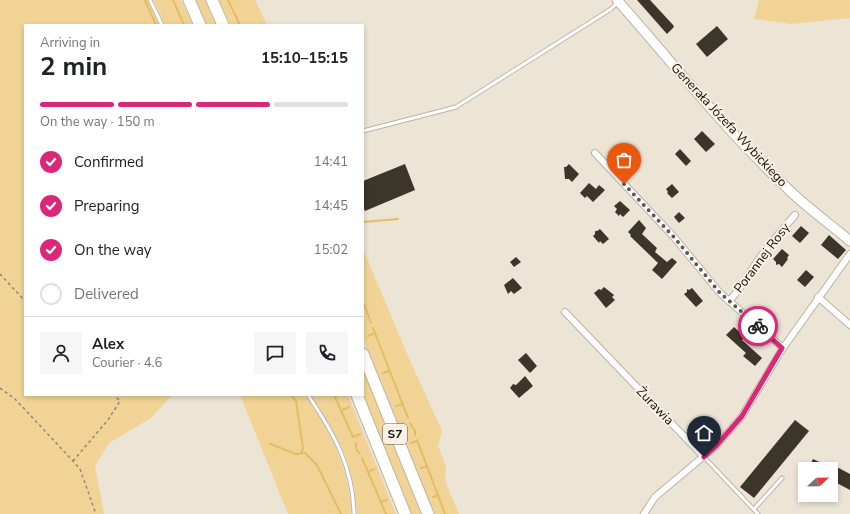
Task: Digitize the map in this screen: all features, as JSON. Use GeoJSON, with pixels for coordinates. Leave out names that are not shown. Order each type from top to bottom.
{"type":"FeatureCollection","features":[{"type":"Feature","properties":{"kind":"highway"},"geometry":{"type":"LineString","coordinates":[[189,0],[200,24]]}},
{"type":"Feature","properties":{"kind":"highway"},"geometry":{"type":"LineString","coordinates":[[212,0],[223,24]]}},
{"type":"Feature","properties":{"kind":"highway","name":"S7"},"geometry":{"type":"LineString","coordinates":[[364,356],[428,514]]}},
{"type":"Feature","properties":{"kind":"highway","name":"S7"},"geometry":{"type":"LineString","coordinates":[[357,396],[405,514]]}},
{"type":"Feature","properties":{"kind":"main road","name":"Generała Józefa Wybickiego"},"geometry":{"type":"LineString","coordinates":[[618,1],[720,119],[775,176],[800,200],[850,240]]}},
{"type":"Feature","properties":{"kind":"street"},"geometry":{"type":"LineString","coordinates":[[595,152],[673,236],[720,293],[782,348]]}},
{"type":"Feature","properties":{"kind":"street","name":"Porannej Rosy"},"geometry":{"type":"LineString","coordinates":[[729,301],[737,293],[765,252],[795,215]]}},
{"type":"Feature","properties":{"kind":"street"},"geometry":{"type":"LineString","coordinates":[[644,514],[655,497],[716,446],[742,416],[782,348],[850,254]]}},
{"type":"Feature","properties":{"kind":"street"},"geometry":{"type":"LineString","coordinates":[[818,297],[850,325]]}},
{"type":"Feature","properties":{"kind":"street","name":"Żurawia"},"geometry":{"type":"LineString","coordinates":[[565,312],[704,457]]}},
{"type":"Feature","properties":{"kind":"lane"},"geometry":{"type":"LineString","coordinates":[[150,0],[162,24]]}},
{"type":"Feature","properties":{"kind":"lane"},"geometry":{"type":"LineString","coordinates":[[364,131],[456,107],[611,9],[618,1]]}},
{"type":"Feature","properties":{"kind":"lane"},"geometry":{"type":"LineString","coordinates":[[309,396],[337,441],[346,465],[352,488],[354,514]]}},
{"type":"Feature","properties":{"kind":"lane"},"geometry":{"type":"LineString","coordinates":[[704,457],[758,514]]}},
{"type":"Feature","properties":{"kind":"lane"},"geometry":{"type":"LineString","coordinates":[[754,509],[782,478]]}},
{"type":"Feature","properties":{"kind":"path"},"geometry":{"type":"LineString","coordinates":[[0,274],[24,300]]}},
{"type":"Feature","properties":{"kind":"path"},"geometry":{"type":"LineString","coordinates":[[0,388],[15,398],[80,469],[96,514]]}},
{"type":"Feature","properties":{"kind":"path"},"geometry":{"type":"LineString","coordinates":[[73,461],[108,420],[120,401],[115,396]]}},
{"type":"Feature","properties":{"kind":"shaded area"},"geometry":{"type":"Polygon","coordinates":[[[0,0],[148,0],[159,24],[24,24],[24,396],[171,396],[151,418],[109,443],[95,466],[104,514],[0,514],[0,0]]]}},
{"type":"Feature","properties":{"kind":"shaded area"},"geometry":{"type":"Polygon","coordinates":[[[154,0],[181,0],[193,24],[165,24],[154,0]]]}},
{"type":"Feature","properties":{"kind":"shaded area"},"geometry":{"type":"Polygon","coordinates":[[[194,0],[207,0],[219,24],[205,24],[194,0]]]}},
{"type":"Feature","properties":{"kind":"shaded area"},"geometry":{"type":"Polygon","coordinates":[[[219,0],[255,0],[267,24],[231,24],[219,0]]]}},
{"type":"Feature","properties":{"kind":"shaded area"},"geometry":{"type":"Polygon","coordinates":[[[759,0],[850,0],[850,18],[792,24],[754,19],[759,0]]]}},
{"type":"Feature","properties":{"kind":"shaded area"},"geometry":{"type":"Polygon","coordinates":[[[364,251],[408,356],[442,431],[438,446],[446,466],[445,481],[459,514],[434,514],[364,341],[364,251]]]}},
{"type":"Feature","properties":{"kind":"shaded area"},"geometry":{"type":"Polygon","coordinates":[[[364,372],[421,514],[408,514],[360,396],[364,396],[364,372]]]}},
{"type":"Feature","properties":{"kind":"shaded area"},"geometry":{"type":"Polygon","coordinates":[[[240,396],[306,396],[323,423],[337,451],[347,481],[351,514],[288,514],[240,396]]]}},
{"type":"Feature","properties":{"kind":"shaded area"},"geometry":{"type":"Polygon","coordinates":[[[312,396],[348,396],[396,514],[357,514],[356,496],[349,465],[337,437],[312,396]]]}},
{"type":"Feature","properties":{"kind":"building"},"geometry":{"type":"Polygon","coordinates":[[[637,0],[650,0],[674,26],[673,28],[667,34],[637,0]]]}},
{"type":"Feature","properties":{"kind":"building"},"geometry":{"type":"Polygon","coordinates":[[[717,26],[728,39],[707,57],[696,44],[717,26]]]}},
{"type":"Feature","properties":{"kind":"building"},"geometry":{"type":"Polygon","coordinates":[[[702,131],[715,144],[706,152],[694,139],[702,131]]]}},
{"type":"Feature","properties":{"kind":"building"},"geometry":{"type":"Polygon","coordinates":[[[622,145],[632,156],[626,161],[616,150],[622,145]]]}},
{"type":"Feature","properties":{"kind":"building"},"geometry":{"type":"Polygon","coordinates":[[[680,149],[691,161],[686,166],[675,154],[680,149]]]}},
{"type":"Feature","properties":{"kind":"building"},"geometry":{"type":"Polygon","coordinates":[[[405,164],[415,190],[365,211],[364,181],[405,164]]]}},
{"type":"Feature","properties":{"kind":"building"},"geometry":{"type":"Polygon","coordinates":[[[569,164],[579,174],[572,182],[569,179],[565,179],[564,167],[569,164]]]}},
{"type":"Feature","properties":{"kind":"building"},"geometry":{"type":"Polygon","coordinates":[[[589,183],[596,189],[599,185],[605,190],[593,202],[587,196],[585,198],[580,193],[589,183]]]}},
{"type":"Feature","properties":{"kind":"building"},"geometry":{"type":"Polygon","coordinates":[[[672,184],[679,192],[672,198],[667,193],[668,192],[666,189],[672,184]]]}},
{"type":"Feature","properties":{"kind":"building"},"geometry":{"type":"Polygon","coordinates":[[[620,201],[630,210],[623,217],[620,214],[619,216],[615,212],[617,209],[614,206],[620,201]]]}},
{"type":"Feature","properties":{"kind":"building"},"geometry":{"type":"Polygon","coordinates":[[[679,212],[685,218],[679,223],[674,217],[679,212]]]}},
{"type":"Feature","properties":{"kind":"building"},"geometry":{"type":"Polygon","coordinates":[[[639,220],[646,228],[642,234],[657,248],[655,252],[667,262],[672,258],[677,262],[662,279],[652,270],[658,263],[630,236],[631,235],[628,232],[639,220]]]}},
{"type":"Feature","properties":{"kind":"building"},"geometry":{"type":"Polygon","coordinates":[[[801,226],[809,233],[800,243],[792,236],[801,226]]]}},
{"type":"Feature","properties":{"kind":"building"},"geometry":{"type":"Polygon","coordinates":[[[600,229],[609,239],[603,244],[600,241],[599,243],[593,236],[595,231],[600,229]]]}},
{"type":"Feature","properties":{"kind":"building"},"geometry":{"type":"Polygon","coordinates":[[[829,235],[846,250],[838,259],[821,245],[829,235]]]}},
{"type":"Feature","properties":{"kind":"building"},"geometry":{"type":"Polygon","coordinates":[[[782,249],[789,255],[782,267],[779,264],[776,265],[776,262],[773,259],[782,249]]]}},
{"type":"Feature","properties":{"kind":"building"},"geometry":{"type":"Polygon","coordinates":[[[516,257],[521,262],[514,267],[510,262],[516,257]]]}},
{"type":"Feature","properties":{"kind":"building"},"geometry":{"type":"Polygon","coordinates":[[[806,270],[814,277],[805,287],[797,280],[806,270]]]}},
{"type":"Feature","properties":{"kind":"building"},"geometry":{"type":"Polygon","coordinates":[[[513,278],[522,288],[514,294],[511,291],[508,294],[504,285],[513,278]]]}},
{"type":"Feature","properties":{"kind":"building"},"geometry":{"type":"Polygon","coordinates":[[[604,287],[614,295],[612,297],[615,300],[606,308],[594,293],[604,287]]]}},
{"type":"Feature","properties":{"kind":"building"},"geometry":{"type":"Polygon","coordinates":[[[692,288],[703,301],[696,307],[684,294],[687,292],[687,289],[689,290],[692,288]]]}},
{"type":"Feature","properties":{"kind":"building"},"geometry":{"type":"Polygon","coordinates":[[[734,327],[745,337],[742,340],[762,358],[755,366],[743,356],[746,353],[726,335],[734,327]]]}},
{"type":"Feature","properties":{"kind":"building"},"geometry":{"type":"Polygon","coordinates":[[[526,353],[537,366],[530,373],[518,360],[526,353]]]}},
{"type":"Feature","properties":{"kind":"building"},"geometry":{"type":"Polygon","coordinates":[[[525,376],[533,386],[519,398],[510,388],[513,384],[516,385],[525,376]]]}},
{"type":"Feature","properties":{"kind":"building"},"geometry":{"type":"Polygon","coordinates":[[[795,420],[809,431],[754,498],[740,487],[795,420]]]}},
{"type":"Feature","properties":{"kind":"building"},"geometry":{"type":"Polygon","coordinates":[[[813,459],[819,462],[812,462],[813,459]]]}},
{"type":"Feature","properties":{"kind":"building"},"geometry":{"type":"Polygon","coordinates":[[[838,468],[850,474],[850,490],[838,484],[838,468]]]}},
{"type":"Feature","properties":{"kind":"waterway"},"geometry":{"type":"LineString","coordinates":[[145,0],[156,24]]}},
{"type":"Feature","properties":{"kind":"waterway"},"geometry":{"type":"LineString","coordinates":[[173,0],[184,24]]}},
{"type":"Feature","properties":{"kind":"waterway"},"geometry":{"type":"LineString","coordinates":[[228,0],[240,24]]}},
{"type":"Feature","properties":{"kind":"waterway"},"geometry":{"type":"LineString","coordinates":[[364,222],[398,219]]}},
{"type":"Feature","properties":{"kind":"waterway"},"geometry":{"type":"LineString","coordinates":[[364,304],[371,323]]}},
{"type":"Feature","properties":{"kind":"waterway"},"geometry":{"type":"LineString","coordinates":[[373,328],[408,418]]}},
{"type":"Feature","properties":{"kind":"waterway"},"geometry":{"type":"LineString","coordinates":[[368,336],[375,333]]}},
{"type":"Feature","properties":{"kind":"waterway"},"geometry":{"type":"LineString","coordinates":[[383,373],[389,371]]}},
{"type":"Feature","properties":{"kind":"waterway"},"geometry":{"type":"LineString","coordinates":[[292,396],[296,401],[303,448],[301,453]]}},
{"type":"Feature","properties":{"kind":"waterway"},"geometry":{"type":"LineString","coordinates":[[334,396],[353,437]]}},
{"type":"Feature","properties":{"kind":"waterway"},"geometry":{"type":"LineString","coordinates":[[396,406],[402,404]]}},
{"type":"Feature","properties":{"kind":"waterway"},"geometry":{"type":"LineString","coordinates":[[342,410],[349,407]]}},
{"type":"Feature","properties":{"kind":"waterway"},"geometry":{"type":"LineString","coordinates":[[410,423],[415,431],[415,435]]}},
{"type":"Feature","properties":{"kind":"waterway"},"geometry":{"type":"LineString","coordinates":[[353,437],[360,434]]}},
{"type":"Feature","properties":{"kind":"waterway"},"geometry":{"type":"LineString","coordinates":[[417,440],[445,514]]}},
{"type":"Feature","properties":{"kind":"waterway"},"geometry":{"type":"LineString","coordinates":[[411,443],[417,441]]}},
{"type":"Feature","properties":{"kind":"waterway"},"geometry":{"type":"LineString","coordinates":[[356,443],[356,449],[360,454]]}},
{"type":"Feature","properties":{"kind":"waterway"},"geometry":{"type":"LineString","coordinates":[[270,444],[296,454],[305,453],[317,465],[341,514]]}},
{"type":"Feature","properties":{"kind":"waterway"},"geometry":{"type":"LineString","coordinates":[[362,458],[386,514]]}},
{"type":"Feature","properties":{"kind":"waterway"},"geometry":{"type":"LineString","coordinates":[[421,468],[427,466]]}},
{"type":"Feature","properties":{"kind":"waterway"},"geometry":{"type":"LineString","coordinates":[[368,472],[374,469]]}},
{"type":"Feature","properties":{"kind":"waterway"},"geometry":{"type":"LineString","coordinates":[[433,497],[438,495]]}},
{"type":"Feature","properties":{"kind":"waterway"},"geometry":{"type":"LineString","coordinates":[[381,502],[387,500]]}},
{"type":"Feature","properties":{"kind":"way so far"},"geometry":{"type":"LineString","coordinates":[[624,184],[673,236],[720,293],[758,326]]}},
{"type":"Feature","properties":{"kind":"route"},"geometry":{"type":"LineString","coordinates":[[704,457],[716,446],[742,416],[782,348],[758,326]]}}]}
